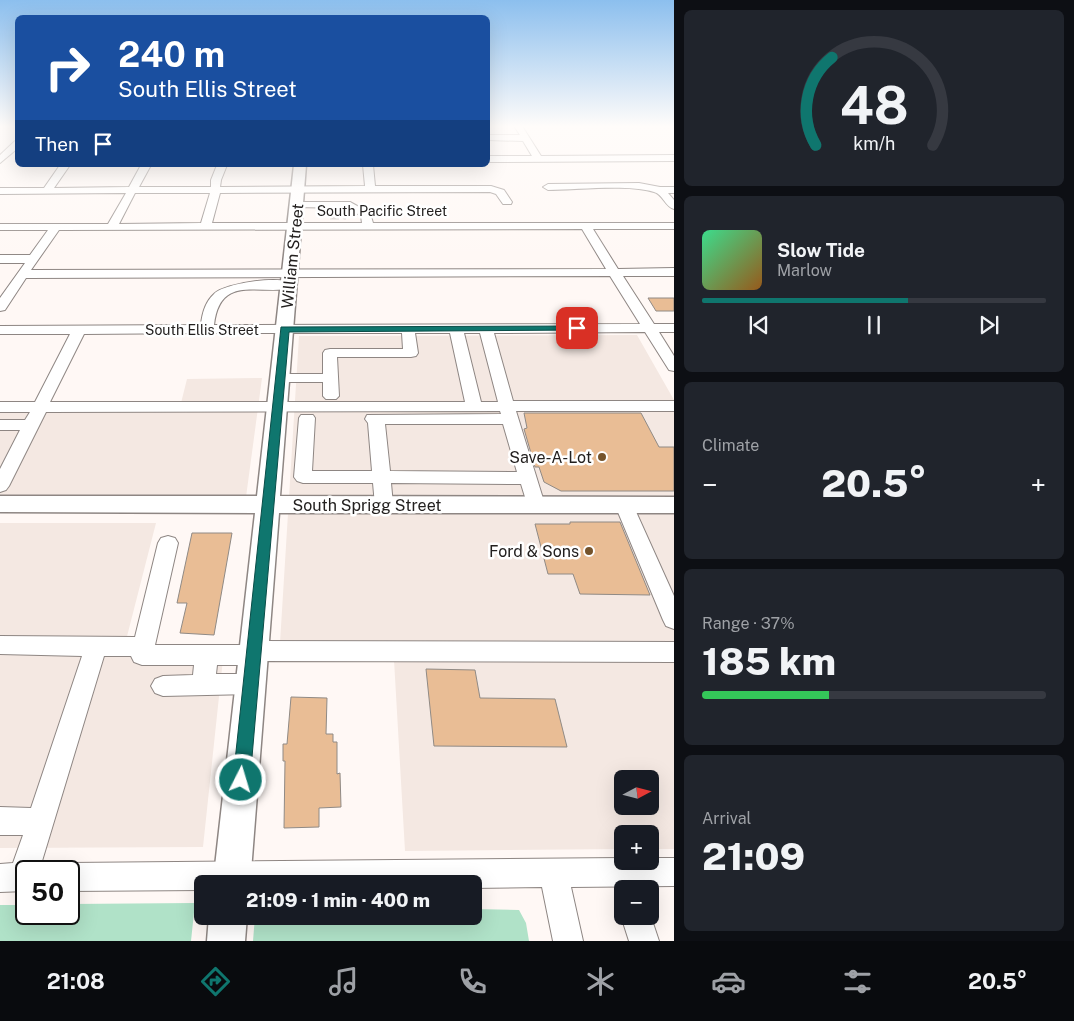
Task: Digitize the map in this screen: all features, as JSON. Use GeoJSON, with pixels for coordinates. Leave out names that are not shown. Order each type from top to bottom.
{"type":"FeatureCollection","features":[{"type":"Feature","properties":{"kind":"main road","name":"William Street"},"geometry":{"type":"LineString","coordinates":[[232,875],[300,170]]}},
{"type":"Feature","properties":{"kind":"main road","name":"South Sprigg Street"},"geometry":{"type":"LineString","coordinates":[[0,504],[674,505]]}},
{"type":"Feature","properties":{"kind":"main road"},"geometry":{"type":"LineString","coordinates":[[226,941],[227,925]]}},
{"type":"Feature","properties":{"kind":"street"},"geometry":{"type":"LineString","coordinates":[[47,191],[62,170]]}},
{"type":"Feature","properties":{"kind":"street"},"geometry":{"type":"LineString","coordinates":[[112,227],[143,170]]}},
{"type":"Feature","properties":{"kind":"street"},"geometry":{"type":"LineString","coordinates":[[205,227],[220,170]]}},
{"type":"Feature","properties":{"kind":"street"},"geometry":{"type":"LineString","coordinates":[[368,170],[370,189]]}},
{"type":"Feature","properties":{"kind":"street"},"geometry":{"type":"LineString","coordinates":[[548,187],[639,186],[660,190],[674,190]]}},
{"type":"Feature","properties":{"kind":"street"},"geometry":{"type":"LineString","coordinates":[[0,191],[216,190],[297,197],[370,189],[491,189],[500,192],[507,202]]}},
{"type":"Feature","properties":{"kind":"street"},"geometry":{"type":"LineString","coordinates":[[660,190],[674,206]]}},
{"type":"Feature","properties":{"kind":"street"},"geometry":{"type":"LineString","coordinates":[[297,197],[317,205],[350,205],[366,215],[368,226]]}},
{"type":"Feature","properties":{"kind":"street"},"geometry":{"type":"LineString","coordinates":[[317,205],[316,213],[330,215]]}},
{"type":"Feature","properties":{"kind":"street"},"geometry":{"type":"LineString","coordinates":[[346,215],[366,215]]}},
{"type":"Feature","properties":{"kind":"street"},"geometry":{"type":"LineString","coordinates":[[0,307],[56,226]]}},
{"type":"Feature","properties":{"kind":"street"},"geometry":{"type":"LineString","coordinates":[[585,226],[674,367]]}},
{"type":"Feature","properties":{"kind":"street","name":"South Pacific Street"},"geometry":{"type":"LineString","coordinates":[[0,227],[674,226]]}},
{"type":"Feature","properties":{"kind":"street"},"geometry":{"type":"LineString","coordinates":[[0,259],[34,259]]}},
{"type":"Feature","properties":{"kind":"street"},"geometry":{"type":"LineString","coordinates":[[24,274],[289,279],[674,272]]}},
{"type":"Feature","properties":{"kind":"street"},"geometry":{"type":"LineString","coordinates":[[207,330],[213,303],[225,291],[289,279]]}},
{"type":"Feature","properties":{"kind":"street","name":"South Ellis Street"},"geometry":{"type":"LineString","coordinates":[[0,330],[674,328]]}},
{"type":"Feature","properties":{"kind":"street"},"geometry":{"type":"LineString","coordinates":[[331,396],[330,353],[411,354],[408,329]]}},
{"type":"Feature","properties":{"kind":"street"},"geometry":{"type":"LineString","coordinates":[[456,329],[474,406]]}},
{"type":"Feature","properties":{"kind":"street"},"geometry":{"type":"LineString","coordinates":[[486,329],[508,412],[536,505]]}},
{"type":"Feature","properties":{"kind":"street"},"geometry":{"type":"LineString","coordinates":[[0,486],[80,330]]}},
{"type":"Feature","properties":{"kind":"street"},"geometry":{"type":"LineString","coordinates":[[280,378],[330,378]]}},
{"type":"Feature","properties":{"kind":"street"},"geometry":{"type":"LineString","coordinates":[[0,407],[277,412],[474,406],[508,412]]}},
{"type":"Feature","properties":{"kind":"street"},"geometry":{"type":"LineString","coordinates":[[277,412],[307,418],[376,419],[674,406]]}},
{"type":"Feature","properties":{"kind":"street"},"geometry":{"type":"LineString","coordinates":[[307,418],[303,477],[528,478]]}},
{"type":"Feature","properties":{"kind":"street"},"geometry":{"type":"LineString","coordinates":[[376,419],[384,505]]}},
{"type":"Feature","properties":{"kind":"street"},"geometry":{"type":"LineString","coordinates":[[0,425],[30,425]]}},
{"type":"Feature","properties":{"kind":"street"},"geometry":{"type":"LineString","coordinates":[[624,505],[674,620]]}},
{"type":"Feature","properties":{"kind":"street"},"geometry":{"type":"LineString","coordinates":[[168,543],[142,655],[207,655],[252,663],[674,652]]}},
{"type":"Feature","properties":{"kind":"street"},"geometry":{"type":"LineString","coordinates":[[0,645],[143,646]]}},
{"type":"Feature","properties":{"kind":"street"},"geometry":{"type":"LineString","coordinates":[[23,860],[40,822],[96,646]]}},
{"type":"Feature","properties":{"kind":"street"},"geometry":{"type":"LineString","coordinates":[[203,685],[207,655]]}},
{"type":"Feature","properties":{"kind":"street"},"geometry":{"type":"LineString","coordinates":[[163,686],[203,685],[252,663]]}},
{"type":"Feature","properties":{"kind":"street"},"geometry":{"type":"LineString","coordinates":[[0,821],[40,822]]}},
{"type":"Feature","properties":{"kind":"street"},"geometry":{"type":"LineString","coordinates":[[461,875],[553,873],[626,880],[674,872]]}},
{"type":"Feature","properties":{"kind":"street"},"geometry":{"type":"LineString","coordinates":[[553,873],[568,941]]}},
{"type":"Feature","properties":{"kind":"street"},"geometry":{"type":"LineString","coordinates":[[80,877],[194,879]]}},
{"type":"Feature","properties":{"kind":"street"},"geometry":{"type":"LineString","coordinates":[[639,925],[644,941]]}},
{"type":"Feature","properties":{"kind":"shaded area"},"geometry":{"type":"Polygon","coordinates":[[[637,335],[674,400],[674,849],[659,849],[659,825],[614,825],[614,849],[405,851],[394,660],[279,659],[299,336],[637,335]]]}},
{"type":"Feature","properties":{"kind":"shaded area"},"geometry":{"type":"Polygon","coordinates":[[[262,378],[246,497],[0,498],[0,404],[181,403],[187,379],[262,378]]]}},
{"type":"Feature","properties":{"kind":"shaded area"},"geometry":{"type":"Polygon","coordinates":[[[0,523],[156,523],[123,652],[223,659],[203,847],[0,848],[0,523]]]}},
{"type":"Feature","properties":{"kind":"green space"},"geometry":{"type":"Polygon","coordinates":[[[194,903],[191,941],[0,941],[0,905],[15,905],[15,925],[80,925],[80,904],[194,903]]]}},
{"type":"Feature","properties":{"kind":"green space"},"geometry":{"type":"Polygon","coordinates":[[[482,909],[519,910],[526,923],[529,941],[253,941],[254,925],[482,925],[482,909]]]}},
{"type":"Feature","properties":{"kind":"building"},"geometry":{"type":"Polygon","coordinates":[[[648,298],[674,298],[674,311],[656,311],[648,298]]]}},
{"type":"Feature","properties":{"kind":"building","name":"Save-A-Lot"},"geometry":{"type":"Polygon","coordinates":[[[524,413],[641,413],[659,447],[674,447],[674,491],[561,491],[544,482],[539,467],[535,467],[524,429],[527,428],[524,413]]]}},
{"type":"Feature","properties":{"kind":"building","name":"Ford & Sons"},"geometry":{"type":"Polygon","coordinates":[[[570,522],[620,522],[650,595],[580,594],[573,574],[548,574],[535,524],[570,524],[570,522]]]}},
{"type":"Feature","properties":{"kind":"building"},"geometry":{"type":"Polygon","coordinates":[[[192,533],[232,533],[214,635],[180,633],[187,603],[177,603],[192,533]]]}},
{"type":"Feature","properties":{"kind":"building"},"geometry":{"type":"Polygon","coordinates":[[[426,669],[475,670],[480,698],[555,699],[567,747],[434,746],[426,669]]]}},
{"type":"Feature","properties":{"kind":"building"},"geometry":{"type":"Polygon","coordinates":[[[291,697],[327,698],[326,734],[333,734],[333,742],[337,742],[337,774],[340,773],[341,807],[319,808],[319,827],[284,828],[285,761],[283,761],[283,744],[287,744],[291,697]]]}},
{"type":"Feature","properties":{"kind":"tunnel"},"geometry":{"type":"LineString","coordinates":[[330,215],[346,215]]}},
{"type":"Feature","properties":{"kind":"place","name":"Save-A-Lot"},"geometry":{"type":"Point","coordinates":[602,457]}},
{"type":"Feature","properties":{"kind":"place","name":"Ford & Sons"},"geometry":{"type":"Point","coordinates":[589,551]}},
{"type":"Feature","properties":{"kind":"route"},"geometry":{"type":"LineString","coordinates":[[241,780],[285,329],[577,328]]}}]}
